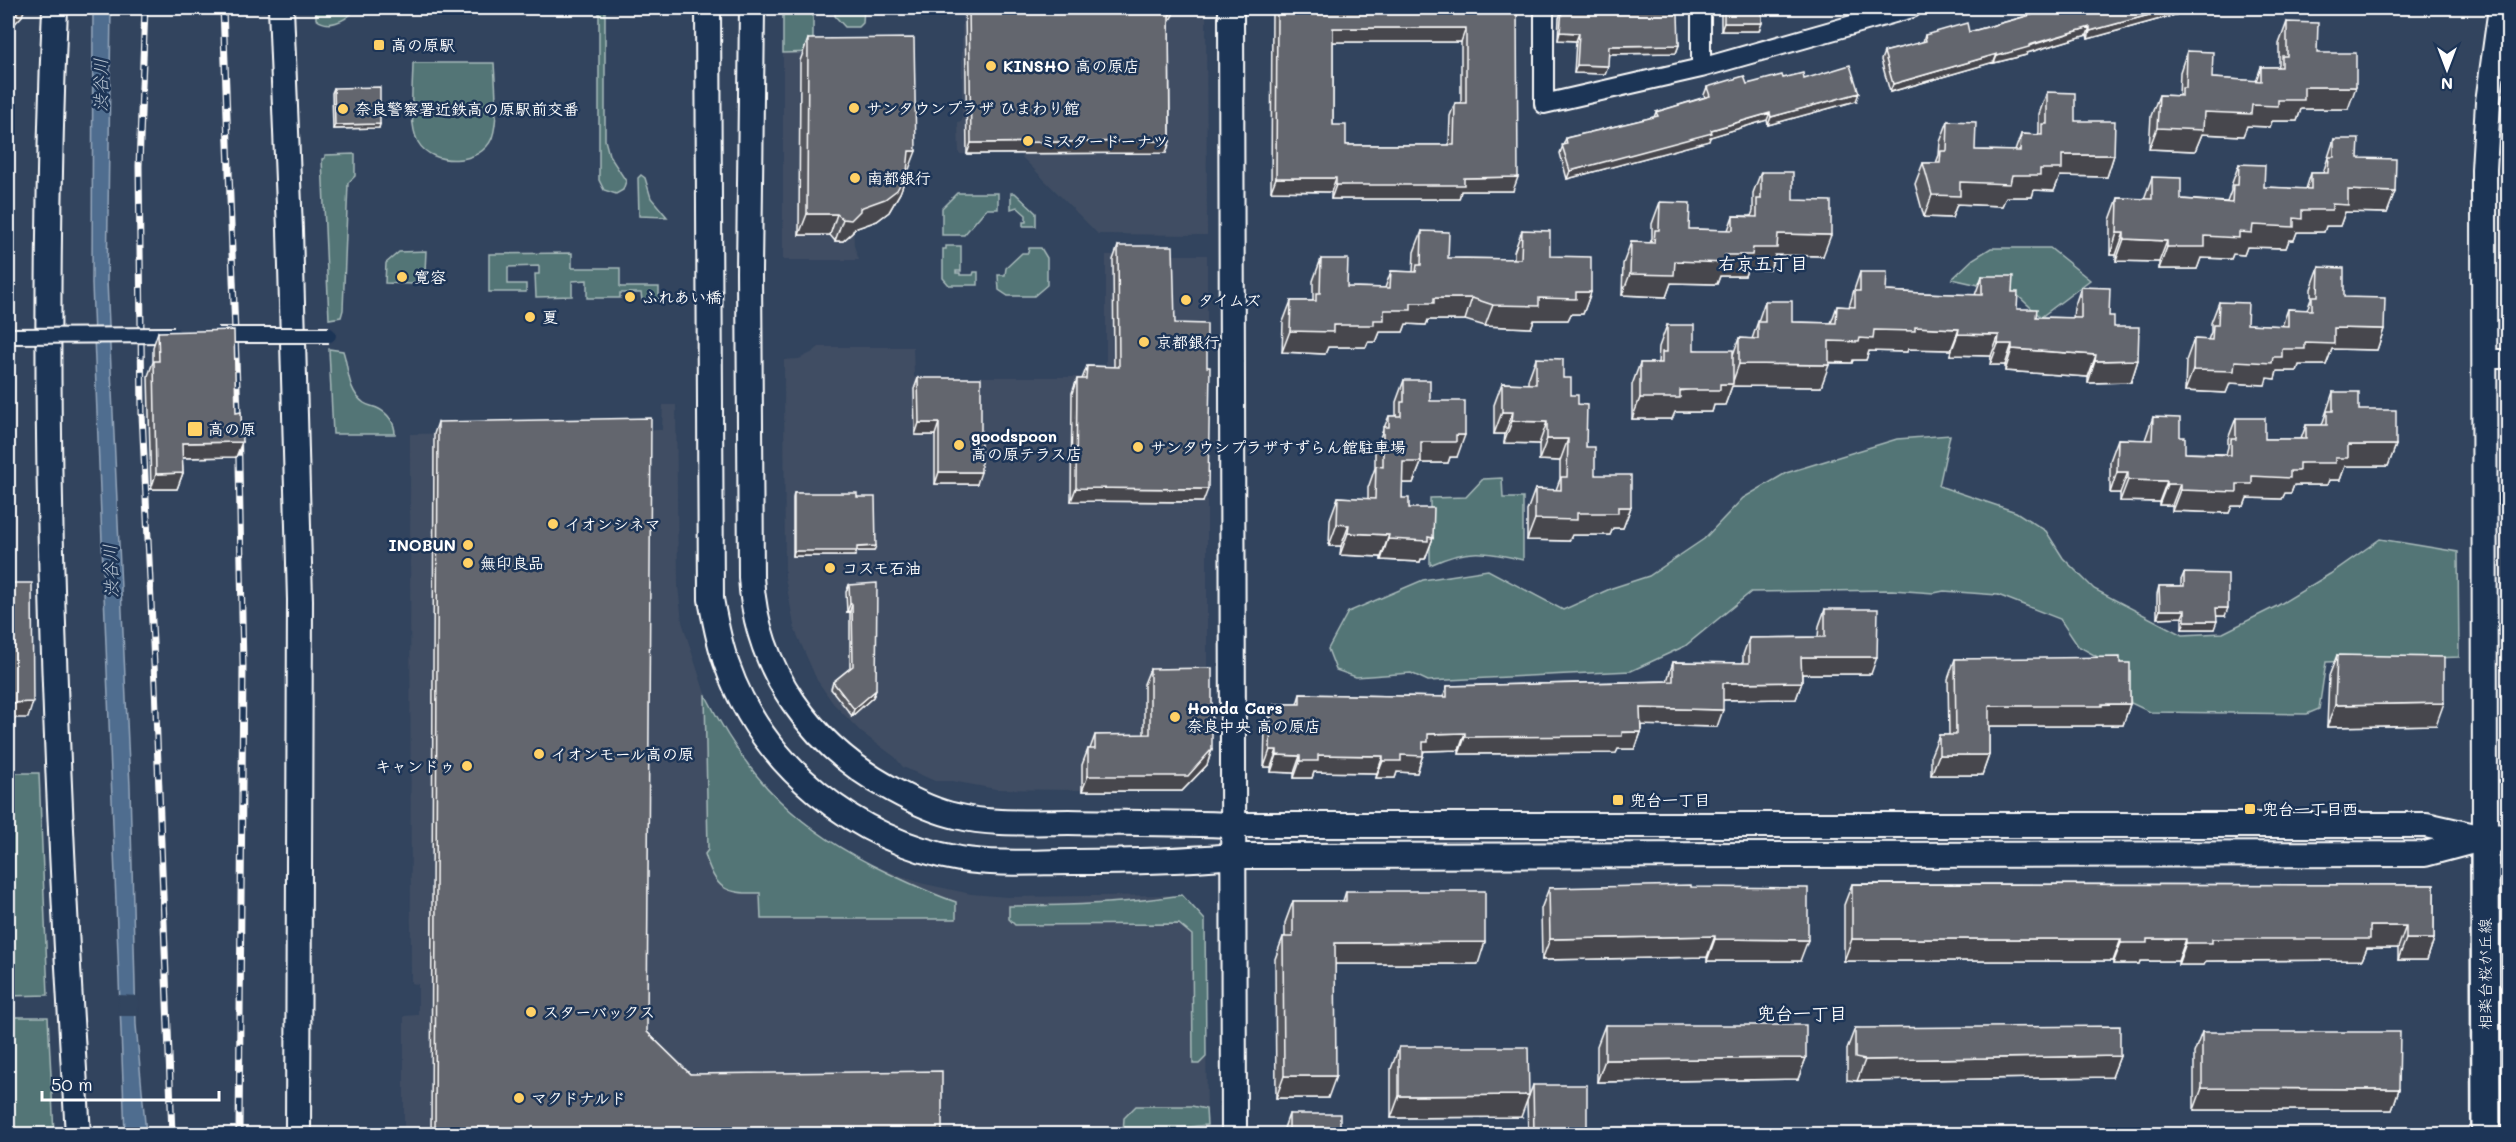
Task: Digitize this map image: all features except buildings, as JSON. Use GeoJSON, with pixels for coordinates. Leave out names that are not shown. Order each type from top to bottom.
{"type":"FeatureCollection","features":[{"type":"Feature","properties":{"kind":"main road","name":"相楽台桜が丘線"},"geometry":{"type":"LineString","coordinates":[[2486,1134],[2497,838]]}},
{"type":"Feature","properties":{"kind":"street"},"geometry":{"type":"LineString","coordinates":[[55,8],[50,156],[48,425],[62,850],[78,1134]]}},
{"type":"Feature","properties":{"kind":"street"},"geometry":{"type":"LineString","coordinates":[[282,8],[300,600],[298,1134]]}},
{"type":"Feature","properties":{"kind":"street"},"geometry":{"type":"LineString","coordinates":[[708,8],[711,599],[727,665],[742,699],[760,728],[786,762],[818,795],[872,829],[939,855],[1001,863],[1162,862],[1232,856],[2425,854],[2497,838]]}},
{"type":"Feature","properties":{"kind":"street"},"geometry":{"type":"LineString","coordinates":[[752,8],[749,272],[753,606],[764,644],[782,684],[808,723],[843,757],[887,787],[919,804],[945,813],[983,821],[1004,822],[1233,825],[2426,825],[2497,838]]}},
{"type":"Feature","properties":{"kind":"street"},"geometry":{"type":"LineString","coordinates":[[1231,8],[1234,1134]]}},
{"type":"Feature","properties":{"kind":"street"},"geometry":{"type":"LineString","coordinates":[[1544,8],[1544,104],[1701,68],[1849,16],[1912,8]]}},
{"type":"Feature","properties":{"kind":"street"},"geometry":{"type":"LineString","coordinates":[[1701,8],[1701,68]]}},
{"type":"Feature","properties":{"kind":"street"},"geometry":{"type":"LineString","coordinates":[[2497,838],[2497,359],[2484,170],[2487,102],[2501,8]]}},
{"type":"Feature","properties":{"kind":"street"},"geometry":{"type":"LineString","coordinates":[[8,336],[184,335]]}},
{"type":"Feature","properties":{"kind":"street"},"geometry":{"type":"LineString","coordinates":[[208,335],[330,335]]}},
{"type":"Feature","properties":{"kind":"shaded area"},"geometry":{"type":"Polygon","coordinates":[[[949,8],[1206,8],[1207,235],[1098,234],[1019,154],[959,154],[958,122],[962,121],[962,13],[949,12],[949,8]]]}},
{"type":"Feature","properties":{"kind":"shaded area","name":"サンタウンプラザ ひまわり館"},"geometry":{"type":"Polygon","coordinates":[[[911,51],[908,173],[902,173],[901,189],[893,207],[877,221],[864,226],[853,226],[854,246],[859,260],[783,260],[783,53],[911,51]]]}},
{"type":"Feature","properties":{"kind":"shaded area"},"geometry":{"type":"Polygon","coordinates":[[[1106,255],[1207,255],[1207,765],[1182,791],[996,789],[952,781],[935,781],[903,767],[895,757],[861,732],[833,703],[817,680],[795,630],[785,577],[784,360],[799,359],[819,347],[913,347],[914,377],[1106,377],[1106,255]]]}},
{"type":"Feature","properties":{"kind":"shaded area"},"geometry":{"type":"Polygon","coordinates":[[[663,405],[676,405],[678,587],[682,622],[705,694],[724,732],[747,765],[786,807],[823,838],[859,860],[920,883],[971,894],[1007,897],[1182,895],[1205,920],[1207,1134],[404,1134],[404,1016],[418,1015],[418,984],[411,983],[410,434],[662,430],[663,405]]]}},
{"type":"Feature","properties":{"kind":"green space"},"geometry":{"type":"Polygon","coordinates":[[[316,8],[354,8],[354,11],[341,21],[331,24],[316,19],[316,8]]]}},
{"type":"Feature","properties":{"kind":"green space"},"geometry":{"type":"Polygon","coordinates":[[[599,8],[605,8],[605,140],[609,155],[626,181],[623,190],[616,194],[604,190],[599,180],[599,8]]]}},
{"type":"Feature","properties":{"kind":"green space"},"geometry":{"type":"Polygon","coordinates":[[[783,8],[813,8],[813,52],[783,53],[783,8]]]}},
{"type":"Feature","properties":{"kind":"green space"},"geometry":{"type":"Polygon","coordinates":[[[835,8],[864,8],[863,23],[859,27],[845,27],[835,16],[835,8]]]}},
{"type":"Feature","properties":{"kind":"green space"},"geometry":{"type":"Polygon","coordinates":[[[413,63],[494,63],[496,101],[494,130],[486,147],[478,154],[456,160],[445,159],[434,156],[418,142],[413,125],[413,63]]]}},
{"type":"Feature","properties":{"kind":"green space"},"geometry":{"type":"Polygon","coordinates":[[[355,154],[355,176],[348,183],[343,310],[341,317],[329,319],[322,159],[325,155],[355,154]]]}},
{"type":"Feature","properties":{"kind":"green space"},"geometry":{"type":"Polygon","coordinates":[[[641,175],[645,178],[651,198],[667,217],[639,216],[638,178],[641,175]]]}},
{"type":"Feature","properties":{"kind":"green space"},"geometry":{"type":"Polygon","coordinates":[[[957,193],[998,193],[998,209],[986,209],[964,235],[942,235],[942,208],[957,193]]]}},
{"type":"Feature","properties":{"kind":"green space"},"geometry":{"type":"Polygon","coordinates":[[[1011,193],[1015,193],[1036,213],[1036,226],[1023,226],[1023,222],[1026,222],[1026,215],[1017,207],[1011,209],[1011,193]]]}},
{"type":"Feature","properties":{"kind":"green space"},"geometry":{"type":"Polygon","coordinates":[[[946,246],[961,246],[961,271],[956,271],[956,273],[973,275],[974,272],[978,272],[978,285],[949,285],[943,278],[943,249],[946,249],[946,246]]]}},
{"type":"Feature","properties":{"kind":"green space"},"geometry":{"type":"Polygon","coordinates":[[[1029,248],[1041,248],[1047,258],[1047,285],[1034,296],[1008,296],[999,290],[998,275],[1005,275],[1006,268],[1022,253],[1028,253],[1029,248]]]}},
{"type":"Feature","properties":{"kind":"green space"},"geometry":{"type":"Polygon","coordinates":[[[1991,248],[2050,248],[2090,280],[2041,317],[2015,293],[1952,279],[1973,259],[1991,248]]]}},
{"type":"Feature","properties":{"kind":"green space"},"geometry":{"type":"Polygon","coordinates":[[[426,251],[425,272],[412,284],[385,283],[386,263],[399,252],[426,251]]]}},
{"type":"Feature","properties":{"kind":"green space"},"geometry":{"type":"Polygon","coordinates":[[[572,253],[572,268],[620,268],[620,287],[659,287],[659,300],[642,300],[641,293],[620,293],[620,298],[587,298],[587,280],[572,281],[572,296],[536,297],[535,274],[539,274],[539,266],[508,267],[508,284],[526,284],[526,292],[489,292],[489,254],[572,253]]]}},
{"type":"Feature","properties":{"kind":"green space"},"geometry":{"type":"Polygon","coordinates":[[[329,349],[343,351],[354,392],[364,403],[381,410],[388,416],[394,426],[395,434],[333,434],[329,349]]]}},
{"type":"Feature","properties":{"kind":"green space"},"geometry":{"type":"Polygon","coordinates":[[[1950,435],[1939,486],[2016,512],[2046,531],[2063,558],[2094,589],[2182,635],[2223,633],[2277,606],[2330,574],[2380,539],[2458,552],[2459,657],[2326,662],[2319,709],[2307,714],[2150,712],[2131,703],[2126,673],[2078,646],[2060,619],[1998,595],[1892,590],[1751,592],[1685,646],[1631,671],[1428,681],[1411,673],[1356,677],[1336,670],[1328,649],[1348,612],[1423,580],[1488,570],[1563,610],[1612,588],[1649,576],[1704,539],[1743,498],[1786,473],[1897,439],[1950,435]]]}},
{"type":"Feature","properties":{"kind":"green space"},"geometry":{"type":"Polygon","coordinates":[[[1502,478],[1503,498],[1523,498],[1523,560],[1476,553],[1455,556],[1430,565],[1430,498],[1466,497],[1483,479],[1502,478]]]}},
{"type":"Feature","properties":{"kind":"green space"},"geometry":{"type":"Polygon","coordinates":[[[705,694],[740,753],[780,801],[828,840],[856,857],[913,885],[956,902],[956,919],[761,919],[760,893],[738,892],[723,887],[713,875],[705,854],[708,850],[705,694]]]}},
{"type":"Feature","properties":{"kind":"green space"},"geometry":{"type":"Polygon","coordinates":[[[8,773],[39,773],[48,995],[8,996],[8,773]]]}},
{"type":"Feature","properties":{"kind":"green space"},"geometry":{"type":"Polygon","coordinates":[[[1182,895],[1205,920],[1206,1057],[1199,1064],[1193,1064],[1192,935],[1179,924],[1015,925],[1009,919],[1009,906],[1096,904],[1182,895]]]}},
{"type":"Feature","properties":{"kind":"green space"},"geometry":{"type":"Polygon","coordinates":[[[8,1017],[48,1017],[54,1134],[8,1134],[8,1017]]]}},
{"type":"Feature","properties":{"kind":"green space"},"geometry":{"type":"Polygon","coordinates":[[[1136,1106],[1192,1106],[1206,1109],[1207,1125],[1171,1129],[1154,1134],[1123,1134],[1124,1118],[1136,1106]]]}},
{"type":"Feature","properties":{"kind":"water","name":"渋谷川"},"geometry":{"type":"Polygon","coordinates":[[[93,8],[111,8],[107,281],[130,787],[136,1025],[146,1134],[125,1134],[92,284],[93,8]]]}},
{"type":"Feature","properties":{"kind":"pier"},"geometry":{"type":"Polygon","coordinates":[[[118,995],[138,996],[139,1016],[119,1016],[118,995]]]}},
{"type":"Feature","properties":{"kind":"railway"},"geometry":{"type":"LineString","coordinates":[[145,8],[139,166],[142,414],[172,1134]]}},
{"type":"Feature","properties":{"kind":"railway"},"geometry":{"type":"LineString","coordinates":[[223,8],[238,414],[243,666],[239,1134]]}},
{"type":"Feature","properties":{"kind":"place","name":"高の原駅"},"geometry":{"type":"Point","coordinates":[379,45]}},
{"type":"Feature","properties":{"kind":"place","name":"KINSHO 高の原店"},"geometry":{"type":"Point","coordinates":[991,66]}},
{"type":"Feature","properties":{"kind":"place","name":"サンタウンプラザ ひまわり館"},"geometry":{"type":"Point","coordinates":[854,108]}},
{"type":"Feature","properties":{"kind":"place","name":"奈良警察署近鉄高の原駅前交番"},"geometry":{"type":"Point","coordinates":[343,109]}},
{"type":"Feature","properties":{"kind":"place","name":"ミスタードーナツ"},"geometry":{"type":"Point","coordinates":[1028,141]}},
{"type":"Feature","properties":{"kind":"place","name":"南都銀行"},"geometry":{"type":"Point","coordinates":[855,178]}},
{"type":"Feature","properties":{"kind":"place","name":"寛容"},"geometry":{"type":"Point","coordinates":[402,277]}},
{"type":"Feature","properties":{"kind":"place","name":"ふれあい橋"},"geometry":{"type":"Point","coordinates":[630,297]}},
{"type":"Feature","properties":{"kind":"place","name":"タイムズ"},"geometry":{"type":"Point","coordinates":[1186,300]}},
{"type":"Feature","properties":{"kind":"place","name":"夏"},"geometry":{"type":"Point","coordinates":[530,317]}},
{"type":"Feature","properties":{"kind":"place","name":"京都銀行"},"geometry":{"type":"Point","coordinates":[1144,342]}},
{"type":"Feature","properties":{"kind":"place","name":"高の原"},"geometry":{"type":"Point","coordinates":[195,429]}},
{"type":"Feature","properties":{"kind":"place","name":"goodspoon 高の原テラス店"},"geometry":{"type":"Point","coordinates":[959,445]}},
{"type":"Feature","properties":{"kind":"place","name":"サンタウンプラザすずらん館駐車場"},"geometry":{"type":"Point","coordinates":[1138,447]}},
{"type":"Feature","properties":{"kind":"place","name":"イオンシネマ"},"geometry":{"type":"Point","coordinates":[553,524]}},
{"type":"Feature","properties":{"kind":"place","name":"INOBUN"},"geometry":{"type":"Point","coordinates":[468,545]}},
{"type":"Feature","properties":{"kind":"place","name":"無印良品"},"geometry":{"type":"Point","coordinates":[468,563]}},
{"type":"Feature","properties":{"kind":"place","name":"コスモ石油"},"geometry":{"type":"Point","coordinates":[830,568]}},
{"type":"Feature","properties":{"kind":"place","name":"Honda Cars 奈良中央 高の原店"},"geometry":{"type":"Point","coordinates":[1175,717]}},
{"type":"Feature","properties":{"kind":"place","name":"イオンモール高の原"},"geometry":{"type":"Point","coordinates":[539,754]}},
{"type":"Feature","properties":{"kind":"place","name":"キャンドゥ"},"geometry":{"type":"Point","coordinates":[467,766]}},
{"type":"Feature","properties":{"kind":"place","name":"兜台一丁目"},"geometry":{"type":"Point","coordinates":[1618,800]}},
{"type":"Feature","properties":{"kind":"place","name":"兜台一丁目西"},"geometry":{"type":"Point","coordinates":[2250,809]}},
{"type":"Feature","properties":{"kind":"place","name":"スターバックス"},"geometry":{"type":"Point","coordinates":[531,1012]}},
{"type":"Feature","properties":{"kind":"place","name":"マクドナルド"},"geometry":{"type":"Point","coordinates":[519,1098]}},
{"type":"Feature","properties":{"kind":"district","name":"右京五丁目"},"geometry":{"type":"Point","coordinates":[1763,264]}},
{"type":"Feature","properties":{"kind":"district","name":"兜台一丁目"},"geometry":{"type":"Point","coordinates":[1802,1014]}}]}
